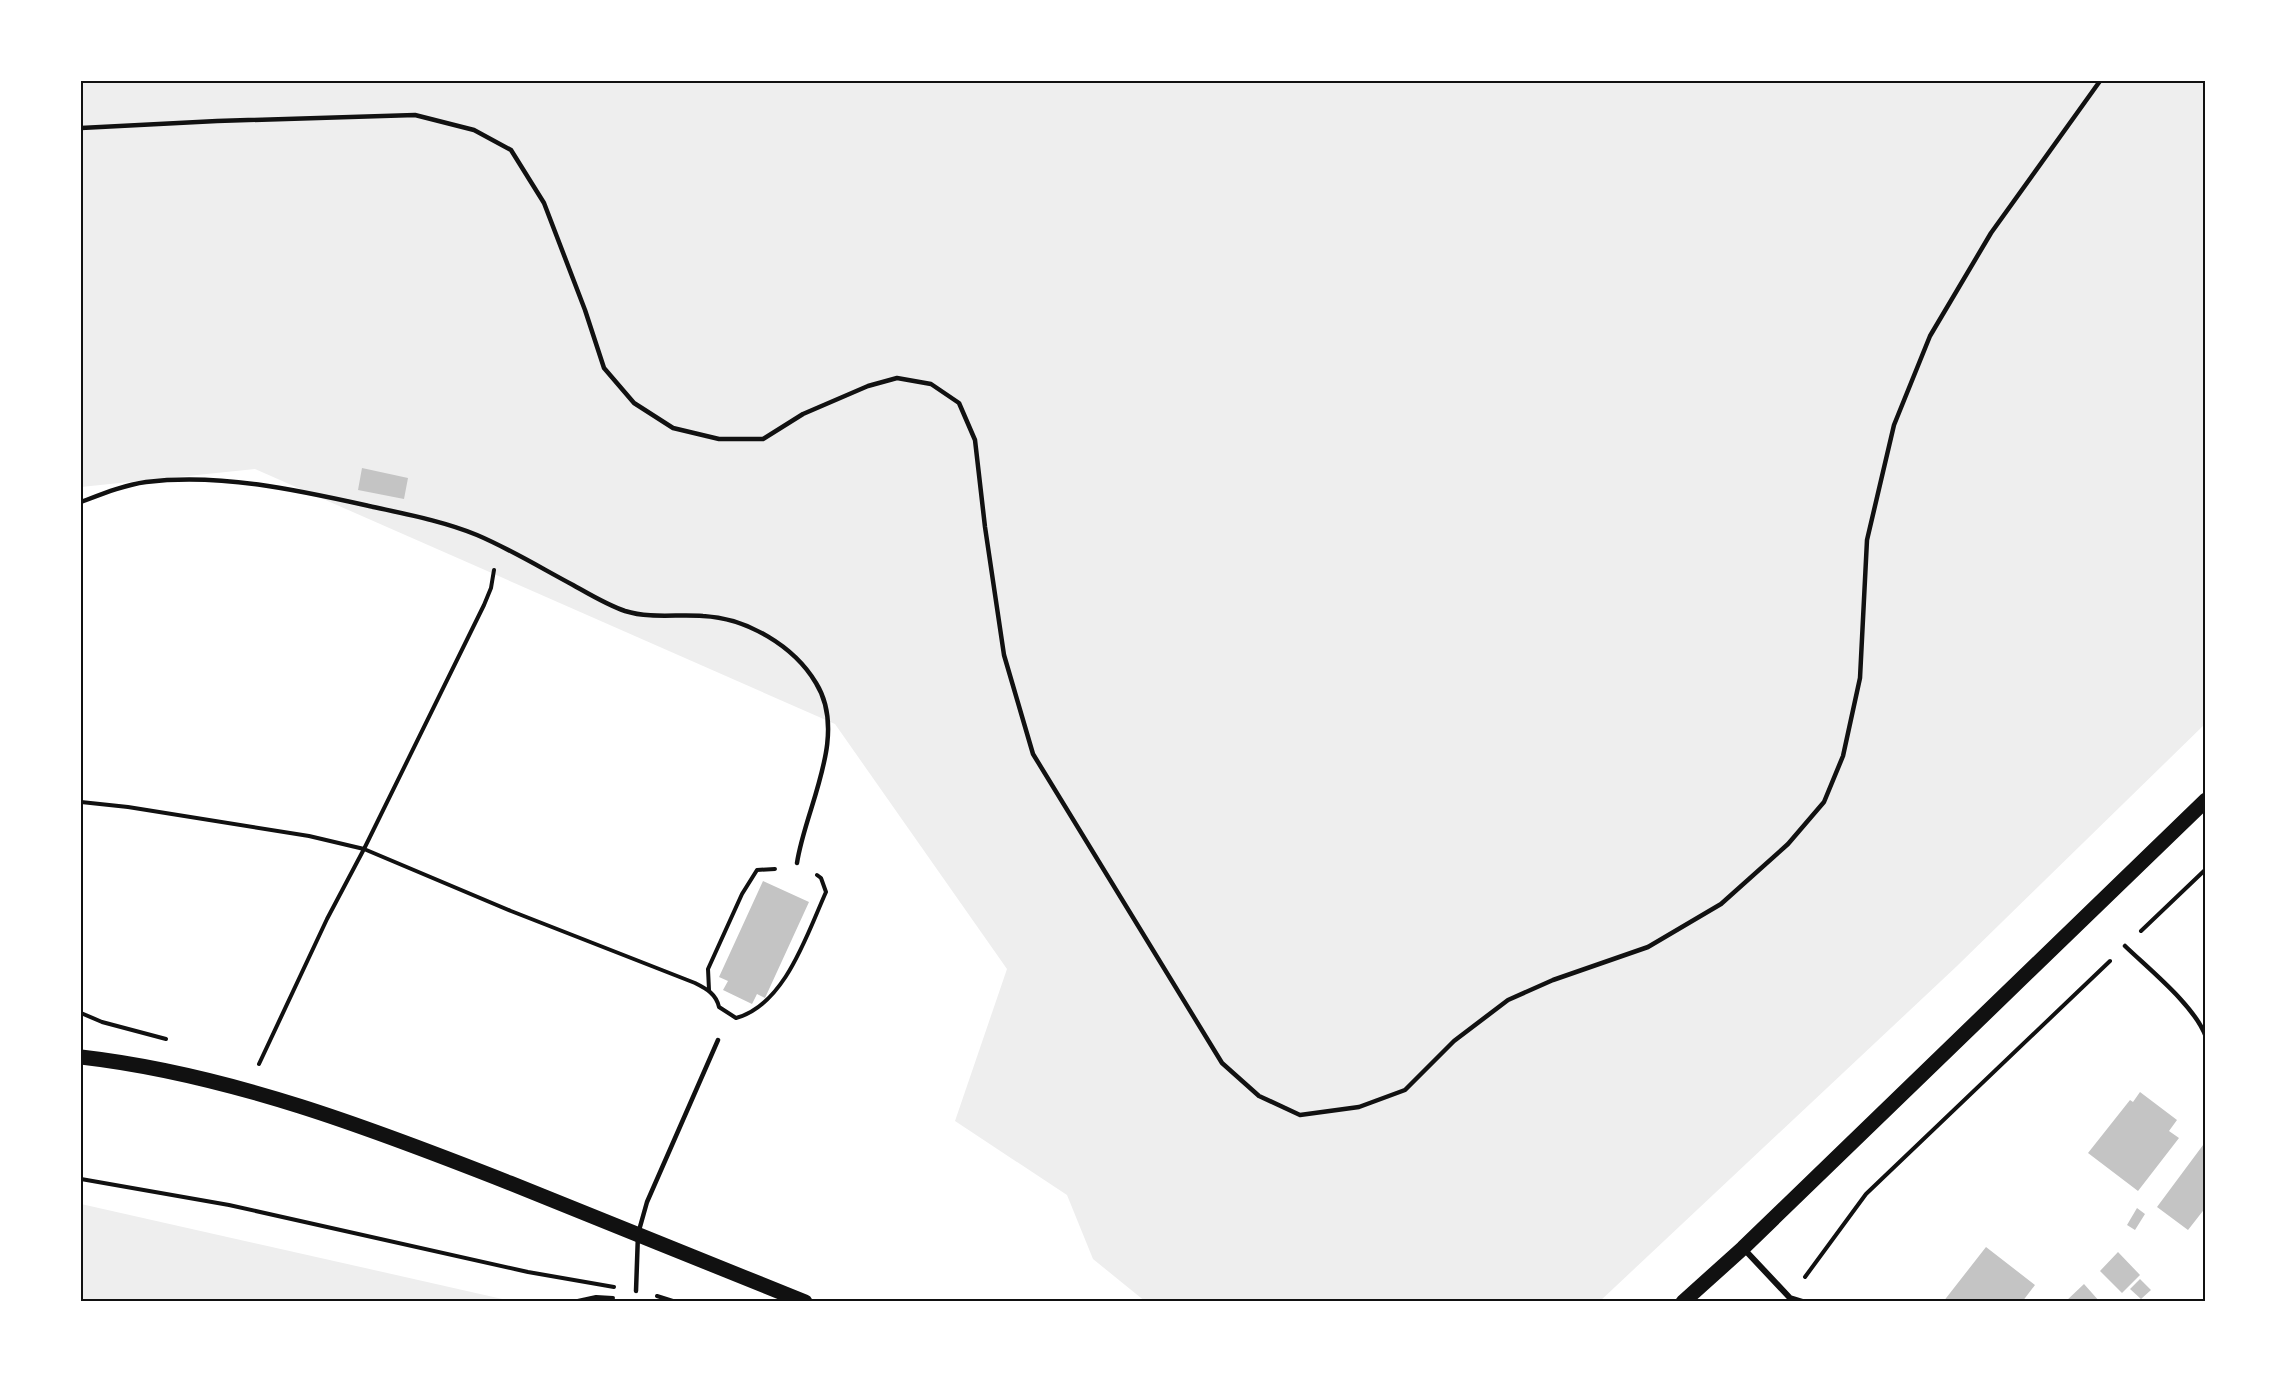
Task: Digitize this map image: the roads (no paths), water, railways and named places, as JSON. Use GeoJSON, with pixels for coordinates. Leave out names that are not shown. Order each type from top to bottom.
{"type":"FeatureCollection","features":[{"type":"Feature","properties":{"kind":"main road"},"geometry":{"type":"LineString","coordinates":[[1683,1302],[1743,1248],[2206,800]]}},
{"type":"Feature","properties":{"kind":"main road"},"geometry":{"type":"LineString","coordinates":[[81,1058],[172,1072],[305,1108],[376,1132],[638,1234],[804,1302]]}},
{"type":"Feature","properties":{"kind":"street"},"geometry":{"type":"LineString","coordinates":[[1743,1248],[1789,1300],[1803,1302]]}},
{"type":"Feature","properties":{"kind":"lane"},"geometry":{"type":"LineString","coordinates":[[81,128],[217,120],[415,115],[474,130],[511,150],[544,203],[585,310],[604,368],[634,403],[673,428],[719,439],[763,439],[803,414],[868,386],[897,378],[931,384],[959,403],[975,440],[1004,655],[1033,754],[1222,1062],[1259,1096],[1300,1115],[1359,1107],[1405,1090],[1454,1041],[1508,1000],[1553,980],[1648,947],[1721,904],[1788,844],[1824,802],[1843,756],[1860,678],[1867,540],[1894,425],[1930,336],[1991,233],[2100,81]]}},
{"type":"Feature","properties":{"kind":"lane"},"geometry":{"type":"LineString","coordinates":[[81,502],[107,492],[146,482],[193,480],[234,482],[335,498],[449,525],[497,545],[595,598],[625,611],[665,616],[704,616],[733,621],[759,632],[803,664],[826,701],[828,718],[823,765],[817,796],[797,863]]}},
{"type":"Feature","properties":{"kind":"lane"},"geometry":{"type":"LineString","coordinates":[[2125,946],[2186,1005],[2202,1026],[2206,1037]]}},
{"type":"Feature","properties":{"kind":"lane"},"geometry":{"type":"LineString","coordinates":[[636,1291],[638,1234],[647,1202],[718,1041]]}}]}
